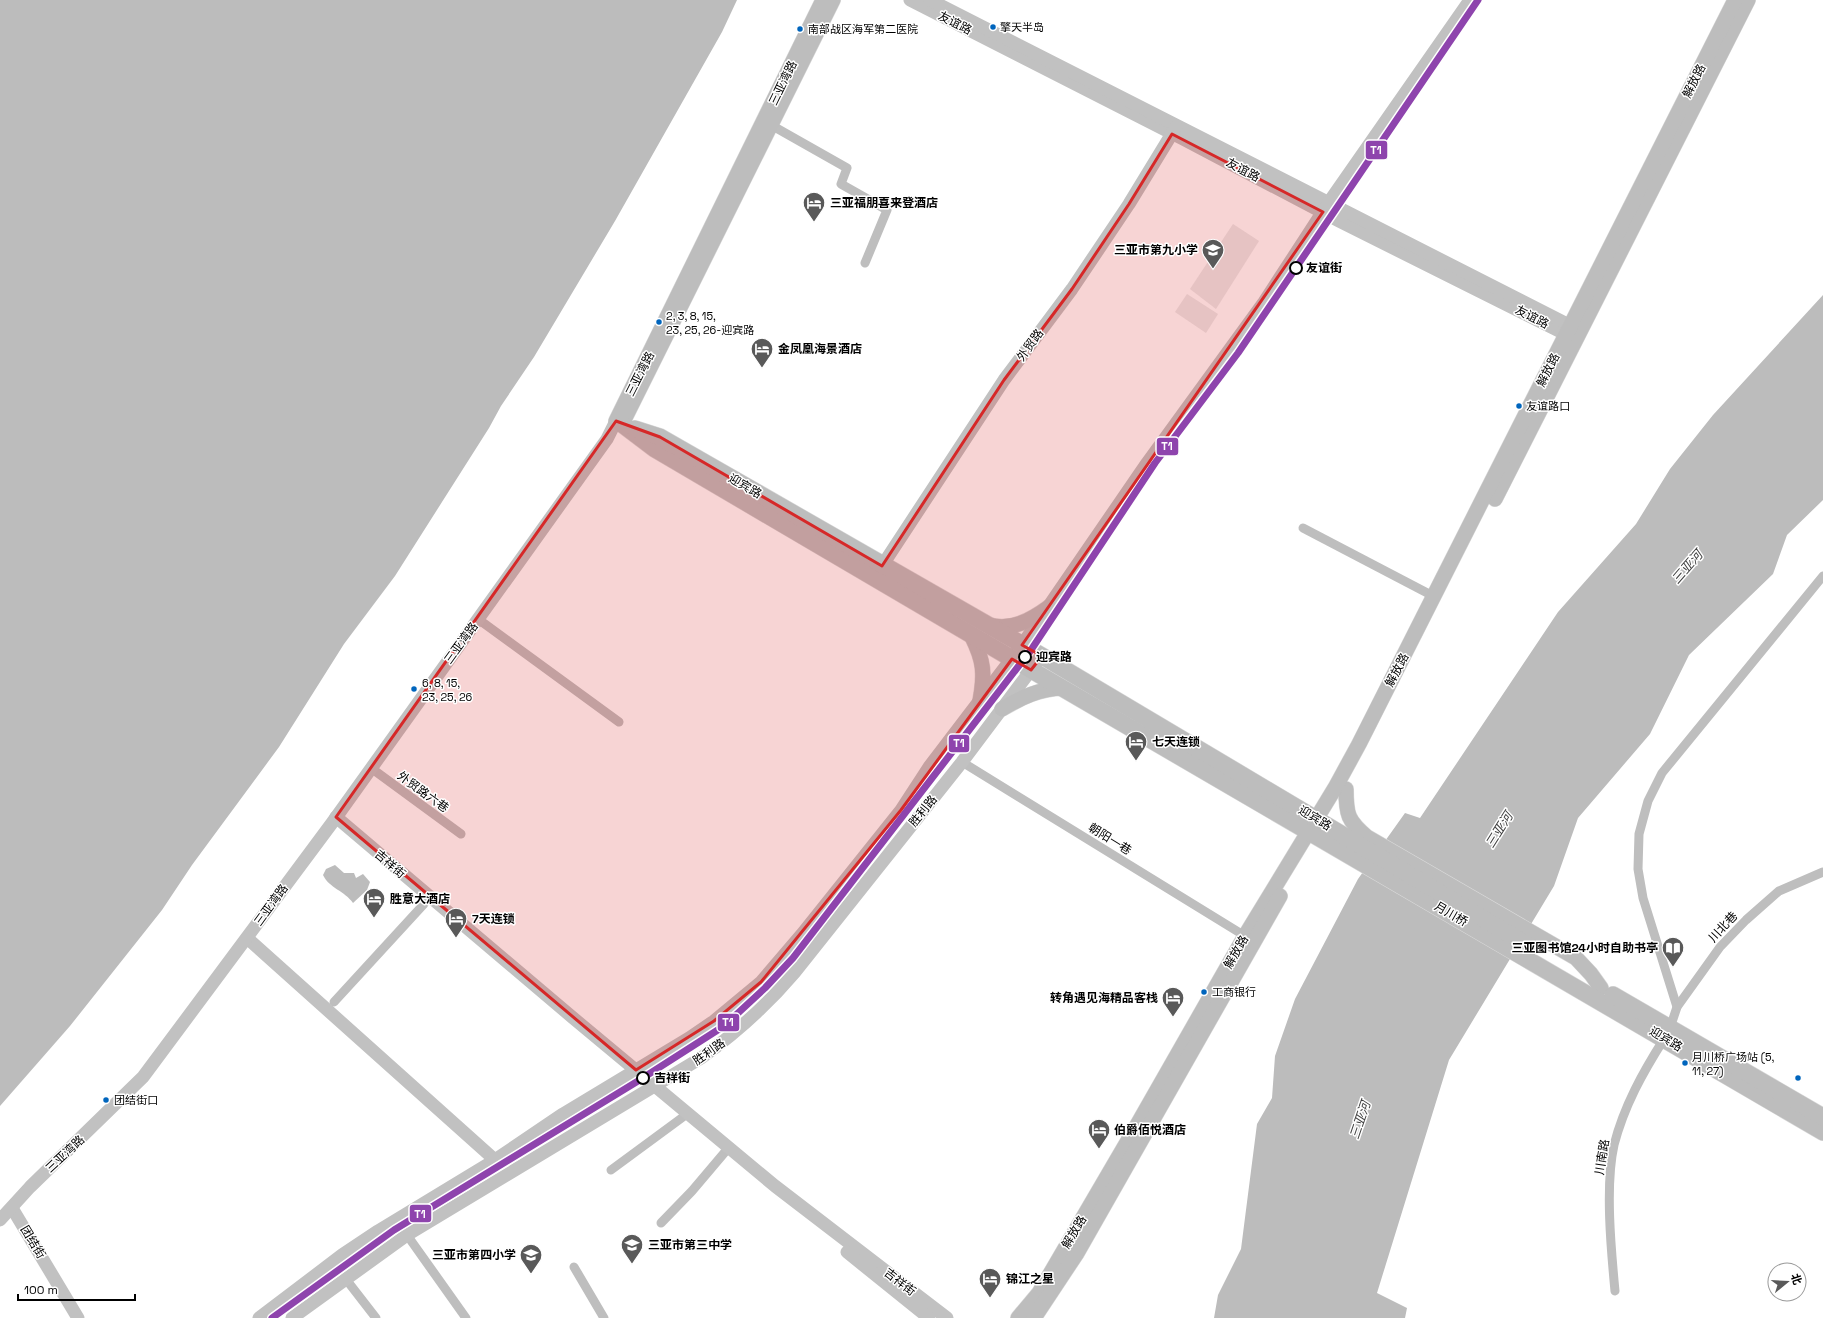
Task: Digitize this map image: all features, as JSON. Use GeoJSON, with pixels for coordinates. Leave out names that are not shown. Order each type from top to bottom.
{"type":"FeatureCollection","features":[{"type":"Feature","properties":{"kind":"highway","name":"迎宾路"},"geometry":{"type":"LineString","coordinates":[[619,423],[660,437],[882,566],[1042,656],[1316,827]]}},
{"type":"Feature","properties":{"kind":"highway","name":"迎宾路"},"geometry":{"type":"LineString","coordinates":[[619,423],[655,450],[972,637],[1316,827],[1360,847]]}},
{"type":"Feature","properties":{"kind":"highway","name":"月川桥"},"geometry":{"type":"LineString","coordinates":[[1360,847],[1556,961]]}},
{"type":"Feature","properties":{"kind":"highway","name":"迎宾路"},"geometry":{"type":"LineString","coordinates":[[1556,961],[1601,988],[1667,1033],[1823,1117]]}},
{"type":"Feature","properties":{"kind":"highway","name":"迎宾路"},"geometry":{"type":"LineString","coordinates":[[1556,961],[1823,1132]]}},
{"type":"Feature","properties":{"kind":"main road","name":"三亚湾路"},"geometry":{"type":"LineString","coordinates":[[619,423],[823,0]]}},
{"type":"Feature","properties":{"kind":"main road","name":"三亚湾路"},"geometry":{"type":"LineString","coordinates":[[0,1220],[30,1187],[143,1077],[248,938],[334,820],[619,423],[833,0]]}},
{"type":"Feature","properties":{"kind":"main road","name":"友谊路"},"geometry":{"type":"LineString","coordinates":[[910,0],[1174,129]]}},
{"type":"Feature","properties":{"kind":"main road","name":"友谊路"},"geometry":{"type":"LineString","coordinates":[[930,0],[1174,129],[1573,333]]}},
{"type":"Feature","properties":{"kind":"main road","name":"胜利路"},"geometry":{"type":"LineString","coordinates":[[259,1318],[360,1243],[495,1160],[563,1114],[714,1021],[761,982],[802,934],[896,816],[929,767],[1012,659],[1146,463],[1264,302],[1326,207],[1470,0]]}},
{"type":"Feature","properties":{"kind":"main road","name":"解放路"},"geometry":{"type":"LineString","coordinates":[[1018,1318],[1038,1293],[1136,1127],[1245,936],[1316,827],[1346,789],[1573,333],[1735,0]]}},
{"type":"Feature","properties":{"kind":"main road","name":"解放路"},"geometry":{"type":"LineString","coordinates":[[1034,1318],[1077,1253],[1316,827],[1748,0]]}},
{"type":"Feature","properties":{"kind":"main road","name":"外贸路"},"geometry":{"type":"LineString","coordinates":[[882,566],[1004,380],[1072,289],[1108,236],[1174,129]]}},
{"type":"Feature","properties":{"kind":"main road"},"geometry":{"type":"LineString","coordinates":[[986,624],[996,627],[1018,625],[1049,607]]}},
{"type":"Feature","properties":{"kind":"main road"},"geometry":{"type":"LineString","coordinates":[[972,637],[983,662],[984,674],[980,701]]}},
{"type":"Feature","properties":{"kind":"main road","name":"胜利路"},"geometry":{"type":"LineString","coordinates":[[292,1318],[407,1234],[653,1088],[722,1044],[744,1026],[778,992],[962,762],[1042,656]]}},
{"type":"Feature","properties":{"kind":"main road"},"geometry":{"type":"LineString","coordinates":[[1002,709],[1020,698],[1036,692],[1063,688]]}},
{"type":"Feature","properties":{"kind":"main road"},"geometry":{"type":"LineString","coordinates":[[1346,789],[1348,814],[1360,847]]}},
{"type":"Feature","properties":{"kind":"main road","name":"吉祥街"},"geometry":{"type":"LineString","coordinates":[[334,820],[633,1072]]}},
{"type":"Feature","properties":{"kind":"main road","name":"吉祥街"},"geometry":{"type":"LineString","coordinates":[[334,820],[387,874],[776,1186],[947,1318]]}},
{"type":"Feature","properties":{"kind":"main road"},"geometry":{"type":"LineString","coordinates":[[248,938],[495,1160]]}},
{"type":"Feature","properties":{"kind":"main road","name":"吉祥街"},"geometry":{"type":"LineString","coordinates":[[653,1088],[683,1117],[928,1318]]}},
{"type":"Feature","properties":{"kind":"main road","name":"团结街"},"geometry":{"type":"LineString","coordinates":[[12,1208],[78,1318]]}},
{"type":"Feature","properties":{"kind":"street"},"geometry":{"type":"LineString","coordinates":[[771,125],[847,168],[841,184],[888,210],[865,263]]}},
{"type":"Feature","properties":{"kind":"street"},"geometry":{"type":"LineString","coordinates":[[1303,528],[1435,597]]}},
{"type":"Feature","properties":{"kind":"street"},"geometry":{"type":"LineString","coordinates":[[1677,1007],[1642,898],[1638,869],[1639,834],[1648,801],[1662,773],[1823,576]]}},
{"type":"Feature","properties":{"kind":"street"},"geometry":{"type":"LineString","coordinates":[[478,619],[619,722]]}},
{"type":"Feature","properties":{"kind":"street","name":"朝阳一巷"},"geometry":{"type":"LineString","coordinates":[[962,762],[1245,936]]}},
{"type":"Feature","properties":{"kind":"street","name":"外贸路六巷"},"geometry":{"type":"LineString","coordinates":[[371,768],[461,834]]}},
{"type":"Feature","properties":{"kind":"street","name":"川北巷"},"geometry":{"type":"LineString","coordinates":[[1667,1033],[1677,1007],[1720,947],[1762,905],[1779,891],[1823,872]]}},
{"type":"Feature","properties":{"kind":"street"},"geometry":{"type":"LineString","coordinates":[[334,1002],[424,904]]}},
{"type":"Feature","properties":{"kind":"street","name":"川南路"},"geometry":{"type":"LineString","coordinates":[[1615,1290],[1610,1182],[1614,1146],[1625,1110],[1645,1069],[1667,1033]]}},
{"type":"Feature","properties":{"kind":"street"},"geometry":{"type":"LineString","coordinates":[[611,1170],[683,1117]]}},
{"type":"Feature","properties":{"kind":"street"},"geometry":{"type":"LineString","coordinates":[[661,1223],[707,1174],[725,1152]]}},
{"type":"Feature","properties":{"kind":"street"},"geometry":{"type":"LineString","coordinates":[[407,1234],[466,1318]]}},
{"type":"Feature","properties":{"kind":"street"},"geometry":{"type":"LineString","coordinates":[[574,1267],[604,1318]]}},
{"type":"Feature","properties":{"kind":"street"},"geometry":{"type":"LineString","coordinates":[[345,1278],[376,1318]]}},
{"type":"Feature","properties":{"kind":"highlighted area"},"geometry":{"type":"Polygon","coordinates":[[[1172,134],[1323,212],[1022,645],[1042,656],[1031,670],[1012,659],[901,810],[761,982],[714,1021],[636,1070],[336,817],[616,421],[660,437],[882,566],[1004,380],[1072,289],[1129,204],[1172,134]]]}},
{"type":"Feature","properties":{"kind":"shaded area"},"geometry":{"type":"Polygon","coordinates":[[[1233,224],[1259,241],[1216,309],[1190,289],[1233,224]]]}},
{"type":"Feature","properties":{"kind":"shaded area"},"geometry":{"type":"Polygon","coordinates":[[[1187,294],[1218,314],[1206,333],[1175,312],[1187,294]]]}},
{"type":"Feature","properties":{"kind":"water"},"geometry":{"type":"Polygon","coordinates":[[[0,0],[737,0],[722,32],[615,221],[534,357],[501,406],[489,428],[395,576],[344,644],[279,747],[192,865],[162,910],[70,1026],[0,1106],[0,0]]]}},
{"type":"Feature","properties":{"kind":"water","name":"三亚河"},"geometry":{"type":"Polygon","coordinates":[[[1823,295],[1823,500],[1787,535],[1773,574],[1689,655],[1650,734],[1578,818],[1554,886],[1449,1060],[1377,1293],[1407,1308],[1405,1318],[1214,1318],[1218,1295],[1241,1249],[1257,1124],[1272,1098],[1275,1056],[1295,999],[1358,879],[1405,813],[1420,818],[1558,612],[1636,524],[1670,469],[1713,415],[1823,295]]]}},
{"type":"Feature","properties":{"kind":"water"},"geometry":{"type":"Polygon","coordinates":[[[335,865],[344,873],[354,873],[356,878],[363,874],[370,882],[367,890],[353,903],[346,895],[329,883],[323,875],[326,869],[335,865]]]}},
{"type":"Feature","properties":{"kind":"transit line","name":"T1"},"geometry":{"type":"LineString","coordinates":[[272,1318],[394,1230],[638,1081],[724,1026],[765,988],[793,958],[1031,650],[1155,463],[1238,353],[1478,0]]}},
{"type":"Feature","properties":{"kind":"place","name":"擎天半岛"},"geometry":{"type":"Point","coordinates":[993,27]}},
{"type":"Feature","properties":{"kind":"place","name":"南部战区海军第二医院"},"geometry":{"type":"Point","coordinates":[800,29]}},
{"type":"Feature","properties":{"kind":"place","name":"三亚福朋喜来登酒店"},"geometry":{"type":"Point","coordinates":[814,222]}},
{"type":"Feature","properties":{"kind":"place","name":"友谊街"},"geometry":{"type":"Point","coordinates":[1296,268]}},
{"type":"Feature","properties":{"kind":"place","name":"三亚市第九小学"},"geometry":{"type":"Point","coordinates":[1213,270]}},
{"type":"Feature","properties":{"kind":"place","name":"2, 3, 8, 15, 23, 25, 26-迎宾路"},"geometry":{"type":"Point","coordinates":[659,322]}},
{"type":"Feature","properties":{"kind":"place","name":"金凤凰海景酒店"},"geometry":{"type":"Point","coordinates":[762,368]}},
{"type":"Feature","properties":{"kind":"place","name":"友谊路口"},"geometry":{"type":"Point","coordinates":[1519,406]}},
{"type":"Feature","properties":{"kind":"place","name":"迎宾路"},"geometry":{"type":"Point","coordinates":[1025,657]}},
{"type":"Feature","properties":{"kind":"place","name":"6, 8, 15, 23, 25, 26"},"geometry":{"type":"Point","coordinates":[414,689]}},
{"type":"Feature","properties":{"kind":"place","name":"七天连锁"},"geometry":{"type":"Point","coordinates":[1136,762]}},
{"type":"Feature","properties":{"kind":"place","name":"胜意大酒店"},"geometry":{"type":"Point","coordinates":[374,918]}},
{"type":"Feature","properties":{"kind":"place","name":"7天连锁"},"geometry":{"type":"Point","coordinates":[456,938]}},
{"type":"Feature","properties":{"kind":"place","name":"三亚图书馆24小时自助书亭"},"geometry":{"type":"Point","coordinates":[1673,968]}},
{"type":"Feature","properties":{"kind":"place","name":"工商银行"},"geometry":{"type":"Point","coordinates":[1204,992]}},
{"type":"Feature","properties":{"kind":"place","name":"转角遇见海精品客栈"},"geometry":{"type":"Point","coordinates":[1173,1018]}},
{"type":"Feature","properties":{"kind":"place","name":"月川桥广场站 (5, 11, 27)"},"geometry":{"type":"Point","coordinates":[1685,1063]}},
{"type":"Feature","properties":{"kind":"place","name":"吉祥街"},"geometry":{"type":"Point","coordinates":[643,1078]}},
{"type":"Feature","properties":{"kind":"place","name":"团结街口"},"geometry":{"type":"Point","coordinates":[106,1100]}},
{"type":"Feature","properties":{"kind":"place","name":"伯爵佰悦酒店"},"geometry":{"type":"Point","coordinates":[1099,1150]}},
{"type":"Feature","properties":{"kind":"place","name":"三亚市第三中学"},"geometry":{"type":"Point","coordinates":[632,1264]}},
{"type":"Feature","properties":{"kind":"place","name":"三亚市第四小学"},"geometry":{"type":"Point","coordinates":[531,1274]}},
{"type":"Feature","properties":{"kind":"place","name":"锦江之星"},"geometry":{"type":"Point","coordinates":[990,1298]}}]}
